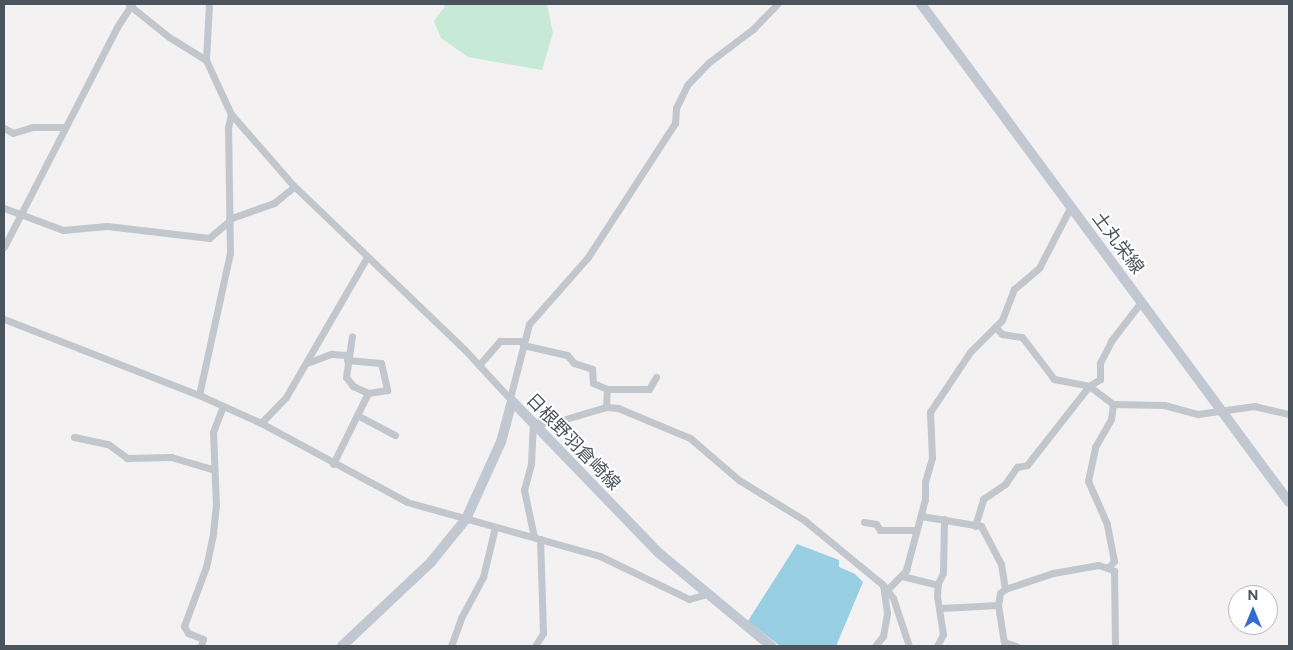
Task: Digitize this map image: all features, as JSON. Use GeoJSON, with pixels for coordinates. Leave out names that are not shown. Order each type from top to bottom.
{"type":"FeatureCollection","features":[{"type":"Feature","properties":{"kind":"main road","name":"土丸栄線"},"geometry":{"type":"LineString","coordinates":[[921,4],[1289,502]]}},
{"type":"Feature","properties":{"kind":"main road","name":"日根野羽倉崎線"},"geometry":{"type":"LineString","coordinates":[[511,399],[659,553],[771,646]]}},
{"type":"Feature","properties":{"kind":"main road","name":"日根野羽倉崎線"},"geometry":{"type":"LineString","coordinates":[[342,646],[431,562],[466,519],[501,442],[511,399]]}},
{"type":"Feature","properties":{"kind":"street"},"geometry":{"type":"LineString","coordinates":[[209,4],[206,60],[231,114],[294,187],[479,365],[511,399]]}},
{"type":"Feature","properties":{"kind":"street"},"geometry":{"type":"LineString","coordinates":[[511,399],[529,324],[588,257],[676,123],[676,108],[687,85],[708,63],[753,28],[777,4]]}},
{"type":"Feature","properties":{"kind":"street"},"geometry":{"type":"LineString","coordinates":[[4,247],[130,5],[169,37],[206,60]]}},
{"type":"Feature","properties":{"kind":"street"},"geometry":{"type":"LineString","coordinates":[[199,395],[230,253],[228,128],[231,114]]}},
{"type":"Feature","properties":{"kind":"street"},"geometry":{"type":"LineString","coordinates":[[4,128],[12,133],[33,127],[65,127]]}},
{"type":"Feature","properties":{"kind":"street"},"geometry":{"type":"LineString","coordinates":[[4,208],[63,230],[107,226],[209,238],[229,220],[274,203],[294,187]]}},
{"type":"Feature","properties":{"kind":"street"},"geometry":{"type":"LineString","coordinates":[[885,588],[902,576],[921,516],[932,458],[930,412],[970,352],[996,327],[1007,312],[1014,289],[1039,268],[1071,206]]}},
{"type":"Feature","properties":{"kind":"street"},"geometry":{"type":"LineString","coordinates":[[261,423],[277,409],[307,363],[367,257]]}},
{"type":"Feature","properties":{"kind":"street"},"geometry":{"type":"LineString","coordinates":[[975,526],[983,499],[1005,484],[1017,467],[1027,465],[1089,386],[1100,379],[1100,363],[1111,341],[1141,302]]}},
{"type":"Feature","properties":{"kind":"street"},"geometry":{"type":"LineString","coordinates":[[4,319],[199,395],[261,423],[333,464],[407,502],[600,556],[689,599],[707,594]]}},
{"type":"Feature","properties":{"kind":"street"},"geometry":{"type":"LineString","coordinates":[[996,327],[1002,334],[1022,337],[1054,379],[1089,386],[1113,404],[1164,405],[1198,414],[1223,413],[1254,406],[1289,414]]}},
{"type":"Feature","properties":{"kind":"street"},"geometry":{"type":"LineString","coordinates":[[307,363],[331,354],[347,358],[382,363],[387,390],[368,394],[353,386],[346,377],[347,358],[352,336]]}},
{"type":"Feature","properties":{"kind":"street"},"geometry":{"type":"LineString","coordinates":[[479,365],[500,341],[524,343],[567,355],[574,363],[592,369],[593,383],[607,389],[649,389],[656,377]]}},
{"type":"Feature","properties":{"kind":"street"},"geometry":{"type":"LineString","coordinates":[[606,407],[607,389]]}},
{"type":"Feature","properties":{"kind":"street"},"geometry":{"type":"LineString","coordinates":[[333,464],[368,394]]}},
{"type":"Feature","properties":{"kind":"street"},"geometry":{"type":"LineString","coordinates":[[1108,568],[1114,561],[1107,524],[1088,481],[1095,447],[1111,419],[1113,404]]}},
{"type":"Feature","properties":{"kind":"street"},"geometry":{"type":"LineString","coordinates":[[202,646],[203,639],[188,633],[184,626],[206,567],[216,506],[212,469],[213,432],[223,406]]}},
{"type":"Feature","properties":{"kind":"street"},"geometry":{"type":"LineString","coordinates":[[535,646],[543,634],[537,538],[524,490],[531,464],[533,422],[552,423],[606,407],[618,408],[690,438],[739,480],[804,520],[885,588],[893,598],[910,646]]}},
{"type":"Feature","properties":{"kind":"street"},"geometry":{"type":"LineString","coordinates":[[357,415],[395,435]]}},
{"type":"Feature","properties":{"kind":"street"},"geometry":{"type":"LineString","coordinates":[[74,437],[108,444],[127,458],[171,457],[212,469]]}},
{"type":"Feature","properties":{"kind":"street"},"geometry":{"type":"LineString","coordinates":[[921,516],[981,526],[1001,564],[1006,588]]}},
{"type":"Feature","properties":{"kind":"street"},"geometry":{"type":"LineString","coordinates":[[937,646],[943,634],[938,585],[943,573],[944,520]]}},
{"type":"Feature","properties":{"kind":"street"},"geometry":{"type":"LineString","coordinates":[[864,522],[876,524],[880,530],[915,530]]}},
{"type":"Feature","properties":{"kind":"street"},"geometry":{"type":"LineString","coordinates":[[451,646],[461,618],[483,577],[495,527]]}},
{"type":"Feature","properties":{"kind":"street"},"geometry":{"type":"LineString","coordinates":[[1016,646],[1004,642],[998,605],[1000,593],[1006,588],[1052,573],[1098,566],[1114,571],[1115,646]]}},
{"type":"Feature","properties":{"kind":"street"},"geometry":{"type":"LineString","coordinates":[[902,576],[938,585]]}},
{"type":"Feature","properties":{"kind":"street"},"geometry":{"type":"LineString","coordinates":[[875,646],[883,636],[888,614],[885,588]]}},
{"type":"Feature","properties":{"kind":"street"},"geometry":{"type":"LineString","coordinates":[[940,608],[998,605]]}},
{"type":"Feature","properties":{"kind":"green space"},"geometry":{"type":"Polygon","coordinates":[[[442,4],[547,4],[553,33],[542,70],[468,57],[441,38],[434,21],[445,6],[442,4]]]}},
{"type":"Feature","properties":{"kind":"water"},"geometry":{"type":"Polygon","coordinates":[[[797,544],[839,560],[839,567],[855,574],[863,582],[836,646],[780,646],[748,621],[797,544]]]}}]}
